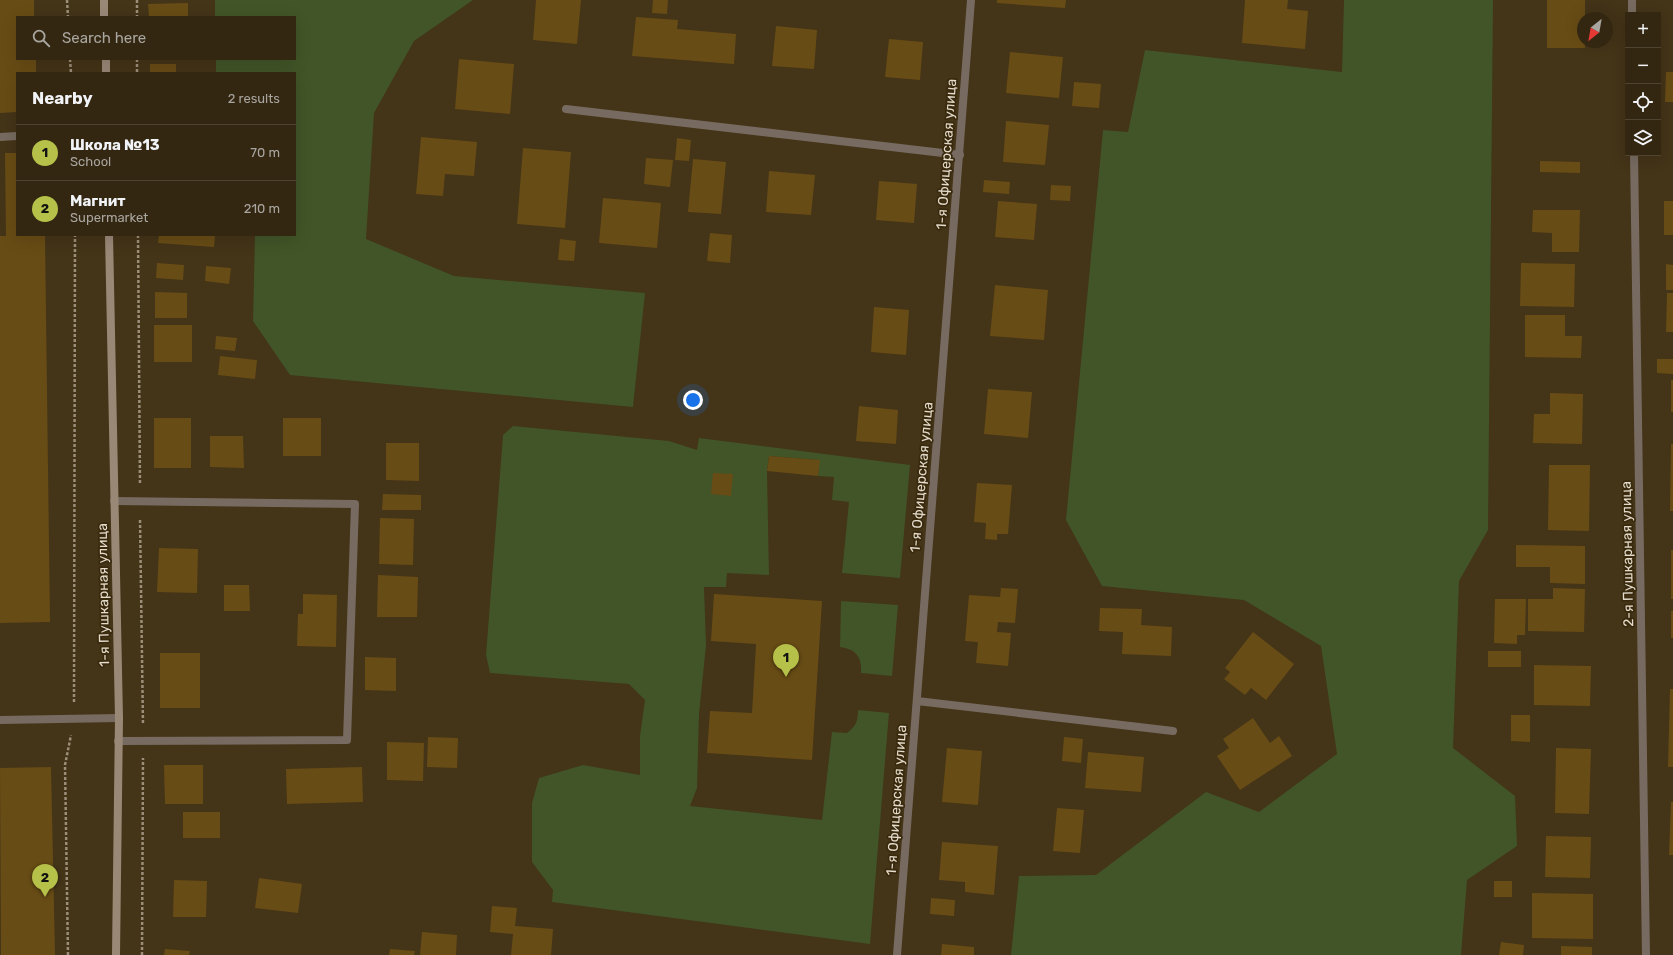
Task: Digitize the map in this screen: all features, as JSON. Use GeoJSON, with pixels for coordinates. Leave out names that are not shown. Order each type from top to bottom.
{"type":"FeatureCollection","features":[{"type":"Feature","properties":{"kind":"main road"},"geometry":{"type":"LineString","coordinates":[[104,0],[104,16]]}},
{"type":"Feature","properties":{"kind":"main road"},"geometry":{"type":"LineString","coordinates":[[106,60],[106,72]]}},
{"type":"Feature","properties":{"kind":"main road","name":"1-я Пушкарная улица"},"geometry":{"type":"LineString","coordinates":[[109,236],[119,718],[116,955]]}},
{"type":"Feature","properties":{"kind":"street","name":"1-я Офицерская улица"},"geometry":{"type":"LineString","coordinates":[[897,955],[960,155],[970,0]]}},
{"type":"Feature","properties":{"kind":"street"},"geometry":{"type":"LineString","coordinates":[[1632,0],[1632,12]]}},
{"type":"Feature","properties":{"kind":"street"},"geometry":{"type":"LineString","coordinates":[[566,109],[960,155]]}},
{"type":"Feature","properties":{"kind":"street"},"geometry":{"type":"LineString","coordinates":[[0,137],[16,136]]}},
{"type":"Feature","properties":{"kind":"street","name":"2-я Пушкарная улица"},"geometry":{"type":"LineString","coordinates":[[1634,156],[1646,955]]}},
{"type":"Feature","properties":{"kind":"street"},"geometry":{"type":"LineString","coordinates":[[114,501],[355,504],[347,740],[118,741]]}},
{"type":"Feature","properties":{"kind":"street"},"geometry":{"type":"LineString","coordinates":[[916,701],[1173,731]]}},
{"type":"Feature","properties":{"kind":"street"},"geometry":{"type":"LineString","coordinates":[[0,720],[119,718]]}},
{"type":"Feature","properties":{"kind":"path"},"geometry":{"type":"LineString","coordinates":[[67,0],[68,16]]}},
{"type":"Feature","properties":{"kind":"path"},"geometry":{"type":"LineString","coordinates":[[137,0],[137,16]]}},
{"type":"Feature","properties":{"kind":"path"},"geometry":{"type":"LineString","coordinates":[[70,60],[71,72]]}},
{"type":"Feature","properties":{"kind":"path"},"geometry":{"type":"LineString","coordinates":[[137,60],[137,72]]}},
{"type":"Feature","properties":{"kind":"path"},"geometry":{"type":"LineString","coordinates":[[68,955],[65,765],[74,719],[75,236]]}},
{"type":"Feature","properties":{"kind":"path"},"geometry":{"type":"LineString","coordinates":[[138,236],[144,741],[142,955]]}},
{"type":"Feature","properties":{"kind":"green space"},"geometry":{"type":"Polygon","coordinates":[[[215,0],[473,0],[414,41],[374,113],[366,239],[454,276],[645,293],[633,407],[290,375],[253,321],[255,236],[296,236],[296,72],[216,72],[216,60],[296,60],[296,16],[215,16],[215,0]]]}},
{"type":"Feature","properties":{"kind":"green space"},"geometry":{"type":"Polygon","coordinates":[[[1344,0],[1493,0],[1488,530],[1459,581],[1453,748],[1515,796],[1517,846],[1467,880],[1461,955],[1011,955],[1019,876],[1096,875],[1206,792],[1259,812],[1337,754],[1321,646],[1244,600],[1102,586],[1066,520],[1103,130],[1128,132],[1145,50],[1342,72],[1344,0]]]}},
{"type":"Feature","properties":{"kind":"green space"},"geometry":{"type":"Polygon","coordinates":[[[513,426],[669,441],[697,450],[699,438],[910,465],[900,578],[842,573],[849,502],[832,500],[834,477],[818,476],[819,460],[769,456],[767,471],[769,575],[727,573],[726,587],[704,587],[706,645],[699,714],[697,788],[690,806],[822,820],[832,732],[847,733],[856,723],[858,710],[889,713],[870,944],[552,902],[553,890],[532,862],[532,803],[539,778],[583,765],[640,775],[640,736],[645,700],[629,684],[490,673],[486,655],[503,435],[513,426]]]}},
{"type":"Feature","properties":{"kind":"green space"},"geometry":{"type":"Polygon","coordinates":[[[841,601],[898,605],[892,676],[861,673],[860,662],[857,655],[846,648],[840,647],[841,601]]]}},
{"type":"Feature","properties":{"kind":"building"},"geometry":{"type":"Polygon","coordinates":[[[0,0],[34,0],[34,16],[16,16],[16,60],[36,60],[36,72],[16,72],[16,112],[0,113],[0,0]]]}},
{"type":"Feature","properties":{"kind":"building"},"geometry":{"type":"Polygon","coordinates":[[[536,0],[581,0],[577,44],[533,40],[536,0]]]}},
{"type":"Feature","properties":{"kind":"building"},"geometry":{"type":"Polygon","coordinates":[[[653,0],[668,0],[667,14],[652,13],[653,0]]]}},
{"type":"Feature","properties":{"kind":"building"},"geometry":{"type":"Polygon","coordinates":[[[997,0],[1066,0],[1065,8],[997,3],[997,0]]]}},
{"type":"Feature","properties":{"kind":"building"},"geometry":{"type":"Polygon","coordinates":[[[1245,0],[1288,0],[1287,9],[1308,11],[1305,49],[1242,43],[1245,0]]]}},
{"type":"Feature","properties":{"kind":"building"},"geometry":{"type":"Polygon","coordinates":[[[1547,0],[1585,0],[1585,12],[1577,12],[1577,48],[1547,48],[1547,0]]]}},
{"type":"Feature","properties":{"kind":"building"},"geometry":{"type":"Polygon","coordinates":[[[188,3],[188,16],[149,16],[148,4],[188,3]]]}},
{"type":"Feature","properties":{"kind":"building"},"geometry":{"type":"Polygon","coordinates":[[[636,17],[678,20],[677,29],[736,34],[734,64],[632,56],[636,17]]]}},
{"type":"Feature","properties":{"kind":"building"},"geometry":{"type":"Polygon","coordinates":[[[776,26],[817,30],[814,69],[772,66],[776,26]]]}},
{"type":"Feature","properties":{"kind":"building"},"geometry":{"type":"Polygon","coordinates":[[[889,39],[923,42],[920,80],[885,77],[889,39]]]}},
{"type":"Feature","properties":{"kind":"building"},"geometry":{"type":"Polygon","coordinates":[[[1010,52],[1063,57],[1059,98],[1006,93],[1010,52]]]}},
{"type":"Feature","properties":{"kind":"building"},"geometry":{"type":"Polygon","coordinates":[[[459,59],[514,64],[510,114],[455,109],[459,59]]]}},
{"type":"Feature","properties":{"kind":"building"},"geometry":{"type":"Polygon","coordinates":[[[150,64],[176,64],[176,72],[150,72],[150,64]]]}},
{"type":"Feature","properties":{"kind":"building"},"geometry":{"type":"Polygon","coordinates":[[[1666,72],[1673,72],[1673,102],[1665,102],[1666,72]]]}},
{"type":"Feature","properties":{"kind":"building"},"geometry":{"type":"Polygon","coordinates":[[[1074,82],[1101,84],[1099,108],[1072,106],[1074,82]]]}},
{"type":"Feature","properties":{"kind":"building"},"geometry":{"type":"Polygon","coordinates":[[[1006,121],[1049,125],[1045,165],[1003,162],[1006,121]]]}},
{"type":"Feature","properties":{"kind":"building"},"geometry":{"type":"Polygon","coordinates":[[[421,137],[477,142],[474,176],[445,174],[443,196],[416,194],[421,137]]]}},
{"type":"Feature","properties":{"kind":"building"},"geometry":{"type":"Polygon","coordinates":[[[677,138],[691,140],[689,161],[675,160],[677,138]]]}},
{"type":"Feature","properties":{"kind":"building"},"geometry":{"type":"Polygon","coordinates":[[[523,148],[571,152],[565,228],[517,224],[523,148]]]}},
{"type":"Feature","properties":{"kind":"building"},"geometry":{"type":"Polygon","coordinates":[[[5,153],[16,153],[16,236],[45,236],[50,622],[0,623],[0,236],[6,236],[5,153]]]}},
{"type":"Feature","properties":{"kind":"building"},"geometry":{"type":"Polygon","coordinates":[[[646,158],[673,160],[670,187],[644,184],[646,158]]]}},
{"type":"Feature","properties":{"kind":"building"},"geometry":{"type":"Polygon","coordinates":[[[693,159],[726,162],[721,214],[688,212],[693,159]]]}},
{"type":"Feature","properties":{"kind":"building"},"geometry":{"type":"Polygon","coordinates":[[[1540,161],[1580,162],[1580,173],[1540,172],[1540,161]]]}},
{"type":"Feature","properties":{"kind":"building"},"geometry":{"type":"Polygon","coordinates":[[[769,171],[815,175],[811,215],[766,212],[769,171]]]}},
{"type":"Feature","properties":{"kind":"building"},"geometry":{"type":"Polygon","coordinates":[[[984,180],[1010,182],[1009,194],[983,192],[984,180]]]}},
{"type":"Feature","properties":{"kind":"building"},"geometry":{"type":"Polygon","coordinates":[[[879,181],[917,184],[914,223],[876,220],[879,181]]]}},
{"type":"Feature","properties":{"kind":"building"},"geometry":{"type":"Polygon","coordinates":[[[1051,185],[1071,186],[1070,201],[1050,200],[1051,185]]]}},
{"type":"Feature","properties":{"kind":"building"},"geometry":{"type":"Polygon","coordinates":[[[603,198],[661,203],[657,248],[599,243],[603,198]]]}},
{"type":"Feature","properties":{"kind":"building"},"geometry":{"type":"Polygon","coordinates":[[[998,201],[1037,204],[1034,240],[995,237],[998,201]]]}},
{"type":"Feature","properties":{"kind":"building"},"geometry":{"type":"Polygon","coordinates":[[[1664,201],[1673,201],[1673,235],[1664,235],[1664,201]]]}},
{"type":"Feature","properties":{"kind":"building"},"geometry":{"type":"Polygon","coordinates":[[[1533,210],[1580,210],[1579,252],[1552,252],[1552,233],[1532,232],[1533,210]]]}},
{"type":"Feature","properties":{"kind":"building"},"geometry":{"type":"Polygon","coordinates":[[[710,233],[732,235],[730,263],[707,261],[710,233]]]}},
{"type":"Feature","properties":{"kind":"building"},"geometry":{"type":"Polygon","coordinates":[[[159,236],[215,236],[214,247],[158,243],[159,236]]]}},
{"type":"Feature","properties":{"kind":"building"},"geometry":{"type":"Polygon","coordinates":[[[560,239],[576,241],[574,261],[558,260],[560,239]]]}},
{"type":"Feature","properties":{"kind":"building"},"geometry":{"type":"Polygon","coordinates":[[[157,263],[184,265],[183,280],[156,278],[157,263]]]}},
{"type":"Feature","properties":{"kind":"building"},"geometry":{"type":"Polygon","coordinates":[[[1521,263],[1575,264],[1574,307],[1520,306],[1521,263]]]}},
{"type":"Feature","properties":{"kind":"building"},"geometry":{"type":"Polygon","coordinates":[[[1666,264],[1673,265],[1673,290],[1666,290],[1666,264]]]}},
{"type":"Feature","properties":{"kind":"building"},"geometry":{"type":"Polygon","coordinates":[[[206,266],[231,268],[229,284],[205,281],[206,266]]]}},
{"type":"Feature","properties":{"kind":"building"},"geometry":{"type":"Polygon","coordinates":[[[995,285],[1048,290],[1044,340],[990,336],[995,285]]]}},
{"type":"Feature","properties":{"kind":"building"},"geometry":{"type":"Polygon","coordinates":[[[155,292],[187,293],[187,318],[155,318],[155,292]]]}},
{"type":"Feature","properties":{"kind":"building"},"geometry":{"type":"Polygon","coordinates":[[[1667,293],[1673,293],[1673,332],[1666,332],[1667,293]]]}},
{"type":"Feature","properties":{"kind":"building"},"geometry":{"type":"Polygon","coordinates":[[[874,307],[909,310],[906,355],[871,352],[874,307]]]}},
{"type":"Feature","properties":{"kind":"building"},"geometry":{"type":"Polygon","coordinates":[[[1525,315],[1565,315],[1565,336],[1582,336],[1581,358],[1525,357],[1525,315]]]}},
{"type":"Feature","properties":{"kind":"building"},"geometry":{"type":"Polygon","coordinates":[[[154,325],[192,325],[192,362],[154,362],[154,325]]]}},
{"type":"Feature","properties":{"kind":"building"},"geometry":{"type":"Polygon","coordinates":[[[216,336],[237,338],[235,351],[215,349],[216,336]]]}},
{"type":"Feature","properties":{"kind":"building"},"geometry":{"type":"Polygon","coordinates":[[[220,356],[257,360],[255,379],[218,375],[220,356]]]}},
{"type":"Feature","properties":{"kind":"building"},"geometry":{"type":"Polygon","coordinates":[[[1657,359],[1673,359],[1673,374],[1657,373],[1657,359]]]}},
{"type":"Feature","properties":{"kind":"building"},"geometry":{"type":"Polygon","coordinates":[[[1671,380],[1673,380],[1673,412],[1671,412],[1671,380]]]}},
{"type":"Feature","properties":{"kind":"building"},"geometry":{"type":"Polygon","coordinates":[[[988,389],[1032,392],[1028,438],[984,434],[988,389]]]}},
{"type":"Feature","properties":{"kind":"building"},"geometry":{"type":"Polygon","coordinates":[[[1550,393],[1583,394],[1582,444],[1533,443],[1534,414],[1550,414],[1550,393]]]}},
{"type":"Feature","properties":{"kind":"building"},"geometry":{"type":"Polygon","coordinates":[[[859,406],[898,410],[896,444],[856,441],[859,406]]]}},
{"type":"Feature","properties":{"kind":"building"},"geometry":{"type":"Polygon","coordinates":[[[154,418],[191,418],[191,468],[154,468],[154,418]]]}},
{"type":"Feature","properties":{"kind":"building"},"geometry":{"type":"Polygon","coordinates":[[[283,418],[321,418],[321,456],[283,456],[283,418]]]}},
{"type":"Feature","properties":{"kind":"building"},"geometry":{"type":"Polygon","coordinates":[[[210,436],[243,436],[244,468],[210,467],[210,436]]]}},
{"type":"Feature","properties":{"kind":"building"},"geometry":{"type":"Polygon","coordinates":[[[386,443],[419,443],[419,481],[386,480],[386,443]]]}},
{"type":"Feature","properties":{"kind":"building"},"geometry":{"type":"Polygon","coordinates":[[[1671,444],[1673,444],[1673,511],[1670,511],[1671,444]]]}},
{"type":"Feature","properties":{"kind":"building"},"geometry":{"type":"Polygon","coordinates":[[[769,456],[820,460],[818,476],[767,471],[769,456]]]}},
{"type":"Feature","properties":{"kind":"building"},"geometry":{"type":"Polygon","coordinates":[[[1549,465],[1590,465],[1589,531],[1548,530],[1549,465]]]}},
{"type":"Feature","properties":{"kind":"building"},"geometry":{"type":"Polygon","coordinates":[[[713,473],[733,474],[731,496],[711,494],[713,473]]]}},
{"type":"Feature","properties":{"kind":"building"},"geometry":{"type":"Polygon","coordinates":[[[977,483],[1012,485],[1008,534],[997,534],[997,540],[985,539],[986,523],[974,522],[977,483]]]}},
{"type":"Feature","properties":{"kind":"building"},"geometry":{"type":"Polygon","coordinates":[[[383,494],[421,495],[421,510],[382,510],[383,494]]]}},
{"type":"Feature","properties":{"kind":"building"},"geometry":{"type":"Polygon","coordinates":[[[380,518],[414,519],[413,565],[379,564],[380,518]]]}},
{"type":"Feature","properties":{"kind":"building"},"geometry":{"type":"Polygon","coordinates":[[[1516,545],[1585,546],[1585,584],[1550,583],[1550,567],[1516,567],[1516,545]]]}},
{"type":"Feature","properties":{"kind":"building"},"geometry":{"type":"Polygon","coordinates":[[[159,548],[198,549],[197,593],[157,592],[159,548]]]}},
{"type":"Feature","properties":{"kind":"building"},"geometry":{"type":"Polygon","coordinates":[[[1671,550],[1673,550],[1673,599],[1671,599],[1671,550]]]}},
{"type":"Feature","properties":{"kind":"building"},"geometry":{"type":"Polygon","coordinates":[[[378,575],[418,577],[417,617],[377,617],[378,575]]]}},
{"type":"Feature","properties":{"kind":"building"},"geometry":{"type":"Polygon","coordinates":[[[224,585],[249,585],[250,611],[224,611],[224,585]]]}},
{"type":"Feature","properties":{"kind":"building"},"geometry":{"type":"Polygon","coordinates":[[[1001,588],[1018,589],[1015,623],[998,622],[997,632],[1011,633],[1008,666],[976,663],[978,642],[965,641],[969,595],[1000,597],[1001,588]]]}},
{"type":"Feature","properties":{"kind":"building"},"geometry":{"type":"Polygon","coordinates":[[[1553,588],[1585,589],[1584,632],[1528,631],[1528,599],[1553,599],[1553,588]]]}},
{"type":"Feature","properties":{"kind":"building"},"geometry":{"type":"Polygon","coordinates":[[[303,594],[337,595],[336,647],[297,646],[298,614],[303,614],[303,594]]]}},
{"type":"Feature","properties":{"kind":"building"},"geometry":{"type":"Polygon","coordinates":[[[714,594],[822,601],[812,760],[707,753],[710,711],[752,713],[756,644],[711,641],[714,594]]]}},
{"type":"Feature","properties":{"kind":"building"},"geometry":{"type":"Polygon","coordinates":[[[1495,599],[1526,599],[1525,635],[1517,635],[1517,644],[1494,643],[1495,599]]]}},
{"type":"Feature","properties":{"kind":"building"},"geometry":{"type":"Polygon","coordinates":[[[1100,608],[1142,609],[1141,625],[1172,627],[1171,656],[1122,654],[1123,632],[1099,631],[1100,608]]]}},
{"type":"Feature","properties":{"kind":"building"},"geometry":{"type":"Polygon","coordinates":[[[1671,611],[1673,611],[1673,638],[1671,638],[1671,611]]]}},
{"type":"Feature","properties":{"kind":"building"},"geometry":{"type":"Polygon","coordinates":[[[1253,632],[1294,664],[1266,700],[1251,688],[1245,695],[1224,679],[1230,672],[1225,668],[1253,632]]]}},
{"type":"Feature","properties":{"kind":"building"},"geometry":{"type":"Polygon","coordinates":[[[1488,651],[1521,651],[1521,667],[1488,667],[1488,651]]]}},
{"type":"Feature","properties":{"kind":"building"},"geometry":{"type":"Polygon","coordinates":[[[160,653],[200,653],[200,708],[160,708],[160,653]]]}},
{"type":"Feature","properties":{"kind":"building"},"geometry":{"type":"Polygon","coordinates":[[[365,657],[396,658],[396,691],[365,690],[365,657]]]}},
{"type":"Feature","properties":{"kind":"building"},"geometry":{"type":"Polygon","coordinates":[[[1534,665],[1591,666],[1590,706],[1534,705],[1534,665]]]}},
{"type":"Feature","properties":{"kind":"building"},"geometry":{"type":"Polygon","coordinates":[[[1670,689],[1673,689],[1673,767],[1668,767],[1670,689]]]}},
{"type":"Feature","properties":{"kind":"building"},"geometry":{"type":"Polygon","coordinates":[[[1511,715],[1530,715],[1530,742],[1511,741],[1511,715]]]}},
{"type":"Feature","properties":{"kind":"building"},"geometry":{"type":"Polygon","coordinates":[[[1253,718],[1270,743],[1279,736],[1292,756],[1240,790],[1217,756],[1229,748],[1223,739],[1253,718]]]}},
{"type":"Feature","properties":{"kind":"building"},"geometry":{"type":"Polygon","coordinates":[[[428,737],[458,738],[457,768],[427,767],[428,737]]]}},
{"type":"Feature","properties":{"kind":"building"},"geometry":{"type":"Polygon","coordinates":[[[1064,737],[1083,739],[1081,763],[1062,761],[1064,737]]]}},
{"type":"Feature","properties":{"kind":"building"},"geometry":{"type":"Polygon","coordinates":[[[387,742],[424,743],[423,781],[387,780],[387,742]]]}},
{"type":"Feature","properties":{"kind":"building"},"geometry":{"type":"Polygon","coordinates":[[[947,748],[982,751],[978,805],[942,802],[947,748]]]}},
{"type":"Feature","properties":{"kind":"building"},"geometry":{"type":"Polygon","coordinates":[[[1556,748],[1591,749],[1589,814],[1555,813],[1556,748]]]}},
{"type":"Feature","properties":{"kind":"building"},"geometry":{"type":"Polygon","coordinates":[[[1088,752],[1144,757],[1141,792],[1085,788],[1088,752]]]}},
{"type":"Feature","properties":{"kind":"building"},"geometry":{"type":"Polygon","coordinates":[[[164,765],[203,765],[203,804],[165,804],[164,765]]]}},
{"type":"Feature","properties":{"kind":"building"},"geometry":{"type":"Polygon","coordinates":[[[51,767],[55,955],[1,955],[0,768],[51,767]]]}},
{"type":"Feature","properties":{"kind":"building"},"geometry":{"type":"Polygon","coordinates":[[[362,767],[363,802],[287,804],[286,769],[362,767]]]}},
{"type":"Feature","properties":{"kind":"building"},"geometry":{"type":"Polygon","coordinates":[[[1671,802],[1673,802],[1673,855],[1669,855],[1671,802]]]}},
{"type":"Feature","properties":{"kind":"building"},"geometry":{"type":"Polygon","coordinates":[[[1057,808],[1084,810],[1080,853],[1053,851],[1057,808]]]}},
{"type":"Feature","properties":{"kind":"building"},"geometry":{"type":"Polygon","coordinates":[[[183,812],[220,812],[220,838],[183,838],[183,812]]]}},
{"type":"Feature","properties":{"kind":"building"},"geometry":{"type":"Polygon","coordinates":[[[1546,836],[1591,837],[1590,878],[1545,877],[1546,836]]]}},
{"type":"Feature","properties":{"kind":"building"},"geometry":{"type":"Polygon","coordinates":[[[942,842],[998,846],[994,895],[965,892],[965,882],[939,880],[942,842]]]}},
{"type":"Feature","properties":{"kind":"building"},"geometry":{"type":"Polygon","coordinates":[[[259,878],[302,884],[298,913],[255,908],[259,878]]]}},
{"type":"Feature","properties":{"kind":"building"},"geometry":{"type":"Polygon","coordinates":[[[174,880],[207,881],[206,917],[173,917],[174,880]]]}},
{"type":"Feature","properties":{"kind":"building"},"geometry":{"type":"Polygon","coordinates":[[[1494,881],[1512,881],[1512,897],[1494,897],[1494,881]]]}},
{"type":"Feature","properties":{"kind":"building"},"geometry":{"type":"Polygon","coordinates":[[[1532,893],[1593,894],[1593,939],[1532,938],[1532,893]]]}},
{"type":"Feature","properties":{"kind":"building"},"geometry":{"type":"Polygon","coordinates":[[[931,898],[955,900],[954,916],[930,914],[931,898]]]}},
{"type":"Feature","properties":{"kind":"building"},"geometry":{"type":"Polygon","coordinates":[[[492,906],[517,908],[515,926],[553,929],[551,955],[511,955],[513,934],[490,932],[492,906]]]}},
{"type":"Feature","properties":{"kind":"building"},"geometry":{"type":"Polygon","coordinates":[[[422,932],[457,935],[456,955],[420,955],[422,932]]]}},
{"type":"Feature","properties":{"kind":"building"},"geometry":{"type":"Polygon","coordinates":[[[1501,942],[1524,945],[1523,955],[1499,955],[1501,942]]]}},
{"type":"Feature","properties":{"kind":"building"},"geometry":{"type":"Polygon","coordinates":[[[942,944],[974,947],[974,955],[941,955],[942,944]]]}},
{"type":"Feature","properties":{"kind":"building"},"geometry":{"type":"Polygon","coordinates":[[[1561,946],[1592,947],[1592,955],[1561,955],[1561,946]]]}},
{"type":"Feature","properties":{"kind":"building"},"geometry":{"type":"Polygon","coordinates":[[[165,949],[190,951],[189,955],[164,955],[165,949]]]}},
{"type":"Feature","properties":{"kind":"building"},"geometry":{"type":"Polygon","coordinates":[[[390,949],[415,951],[414,955],[389,955],[390,949]]]}},
{"type":"Feature","properties":{"kind":"place","name":"Школа №13"},"geometry":{"type":"Point","coordinates":[786,677]}},
{"type":"Feature","properties":{"kind":"place","name":"Магнит"},"geometry":{"type":"Point","coordinates":[45,897]}}]}
